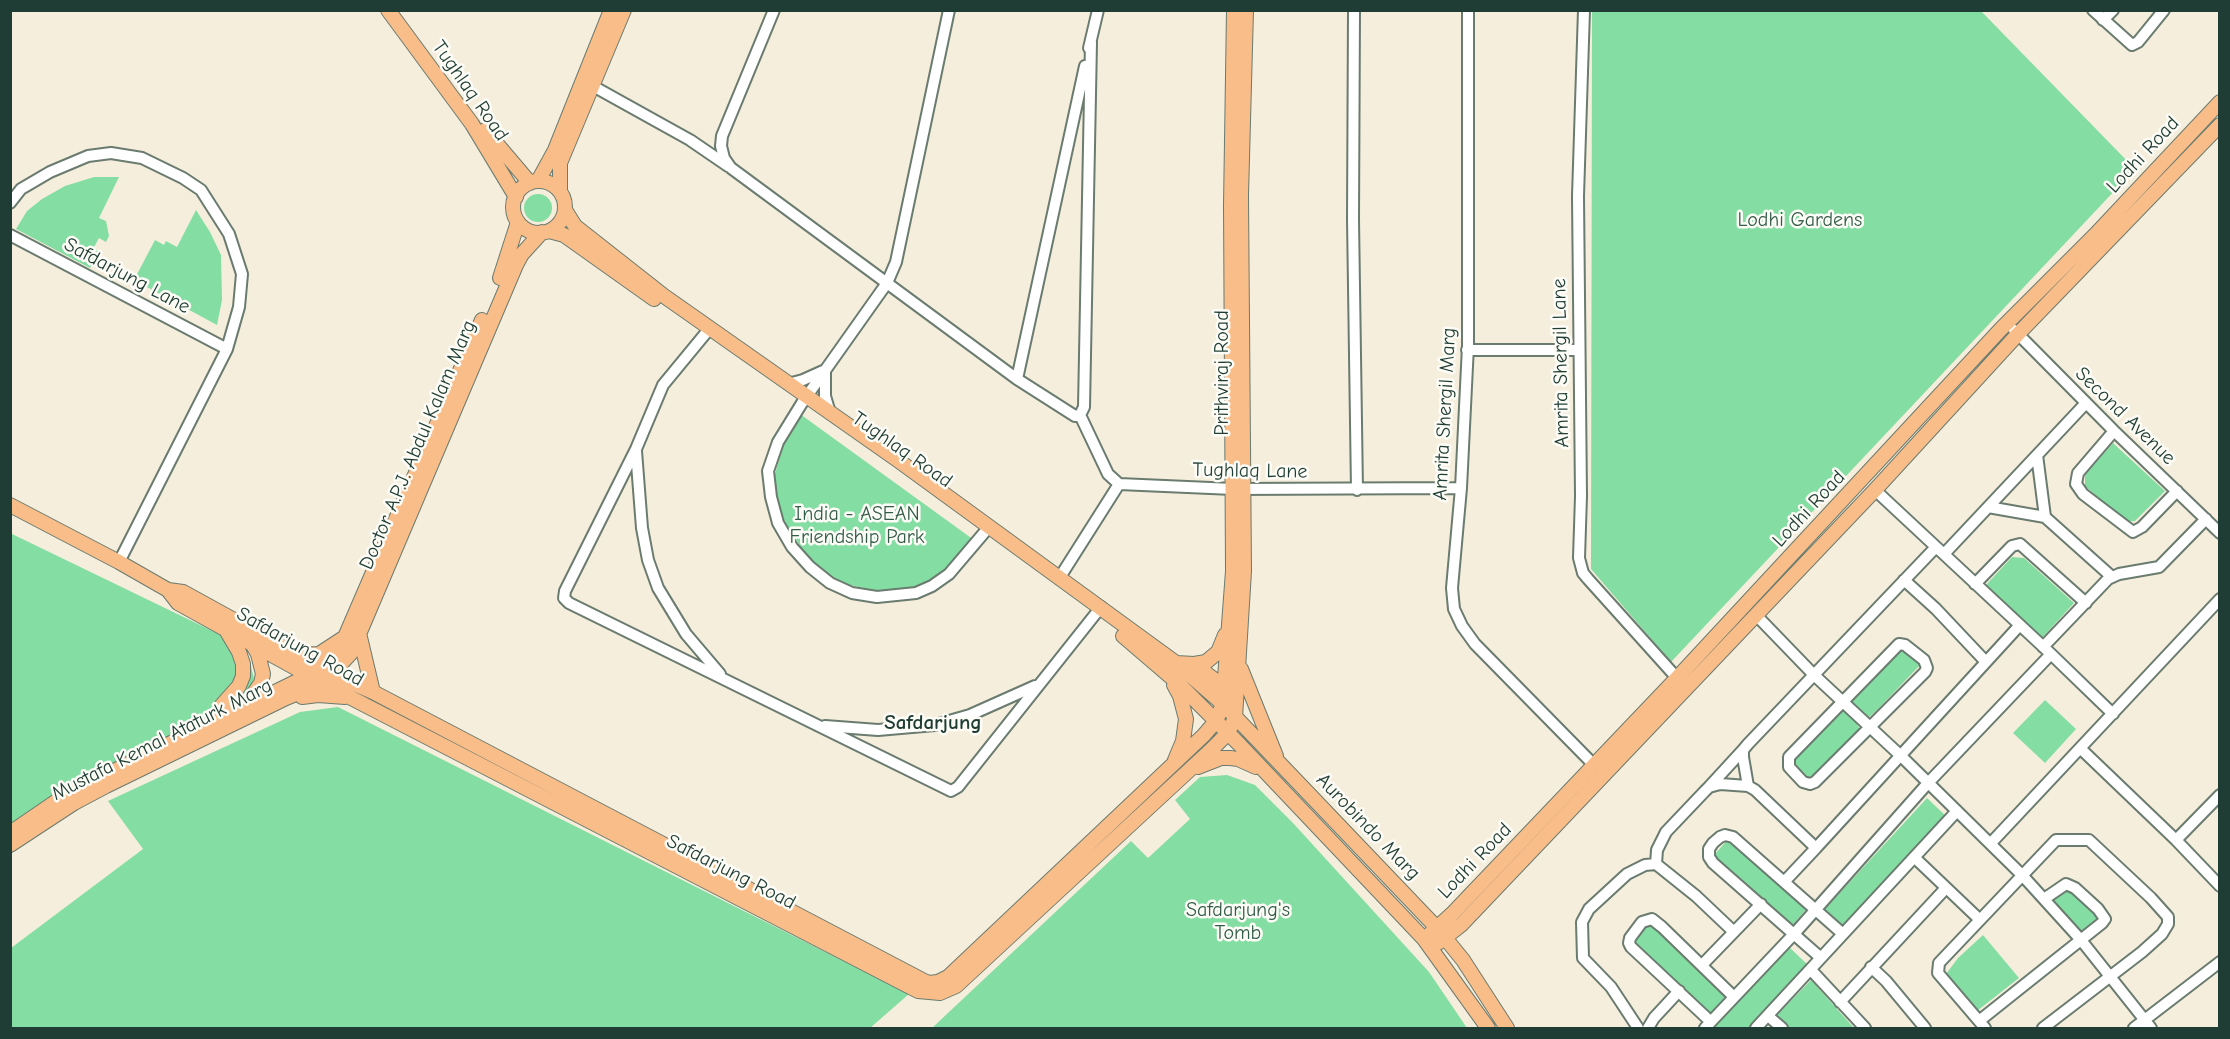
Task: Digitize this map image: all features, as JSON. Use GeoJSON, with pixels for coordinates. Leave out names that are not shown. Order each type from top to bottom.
{"type":"FeatureCollection","features":[{"type":"Feature","properties":{"kind":"main road","name":"Tughlaq Road"},"geometry":{"type":"LineString","coordinates":[[388,10],[472,124],[516,197]]}},
{"type":"Feature","properties":{"kind":"main road","name":"Tughlaq Road"},"geometry":{"type":"LineString","coordinates":[[396,10],[477,121],[534,182]]}},
{"type":"Feature","properties":{"kind":"main road"},"geometry":{"type":"LineString","coordinates":[[611,10],[559,152],[560,191],[565,210],[559,224],[546,232],[531,231],[518,222],[514,207],[516,197],[522,189],[534,182],[559,152],[624,10]]}},
{"type":"Feature","properties":{"kind":"main road","name":"Prithviraj Road"},"geometry":{"type":"LineString","coordinates":[[1228,733],[1235,718],[1244,571],[1238,489],[1231,205],[1234,10]]}},
{"type":"Feature","properties":{"kind":"main road","name":"Prithviraj Road"},"geometry":{"type":"LineString","coordinates":[[1216,721],[1223,704],[1227,673],[1228,626],[1238,489],[1241,195],[1246,10]]}},
{"type":"Feature","properties":{"kind":"main road","name":"Lodhi Road"},"geometry":{"type":"LineString","coordinates":[[1441,933],[1452,914],[1677,678],[2007,323],[2095,235],[2220,102]]}},
{"type":"Feature","properties":{"kind":"main road","name":"Lodhi Road"},"geometry":{"type":"LineString","coordinates":[[1428,944],[1441,933],[1470,916],[1875,490],[2018,334],[2220,125]]}},
{"type":"Feature","properties":{"kind":"main road"},"geometry":{"type":"LineString","coordinates":[[534,182],[549,183],[560,191]]}},
{"type":"Feature","properties":{"kind":"main road","name":"Tughlaq Road"},"geometry":{"type":"LineString","coordinates":[[565,210],[575,226],[593,242],[707,331],[1098,610]]}},
{"type":"Feature","properties":{"kind":"main road","name":"Doctor A.P.J. Abdul Kalam Marg"},"geometry":{"type":"LineString","coordinates":[[362,613],[506,264],[518,222]]}},
{"type":"Feature","properties":{"kind":"main road","name":"Tughlaq Road"},"geometry":{"type":"LineString","coordinates":[[546,232],[564,235],[788,384],[804,400],[830,413],[987,530],[1060,577],[1171,668],[1223,704],[1235,718]]}},
{"type":"Feature","properties":{"kind":"main road","name":"Doctor A.P.J. Abdul Kalam Marg"},"geometry":{"type":"LineString","coordinates":[[323,675],[351,653],[352,635],[516,265],[522,254],[546,232]]}},
{"type":"Feature","properties":{"kind":"main road","name":"Safdarjung Road"},"geometry":{"type":"LineString","coordinates":[[10,505],[168,590],[183,592],[298,655],[350,697],[918,991],[940,993],[956,986],[1228,733]]}},
{"type":"Feature","properties":{"kind":"main road","name":"Safdarjung Road"},"geometry":{"type":"LineString","coordinates":[[168,590],[178,603],[251,642],[323,675],[374,692],[928,983],[938,982],[948,977],[1173,765],[1216,721]]}},
{"type":"Feature","properties":{"kind":"main road"},"geometry":{"type":"LineString","coordinates":[[1173,765],[1183,741],[1186,719],[1171,668],[1206,662],[1213,657],[1228,626]]}},
{"type":"Feature","properties":{"kind":"main road"},"geometry":{"type":"LineString","coordinates":[[216,720],[222,705],[239,686],[243,676],[243,664],[239,652],[226,629]]}},
{"type":"Feature","properties":{"kind":"main road"},"geometry":{"type":"LineString","coordinates":[[298,655],[320,654],[352,635],[374,692]]}},
{"type":"Feature","properties":{"kind":"main road"},"geometry":{"type":"LineString","coordinates":[[242,709],[256,693],[263,674],[258,654],[251,642]]}},
{"type":"Feature","properties":{"kind":"main road"},"geometry":{"type":"LineString","coordinates":[[1194,664],[1224,687]]}},
{"type":"Feature","properties":{"kind":"main road"},"geometry":{"type":"LineString","coordinates":[[1239,664],[1279,762]]}},
{"type":"Feature","properties":{"kind":"main road","name":"Tughlaq Road"},"geometry":{"type":"LineString","coordinates":[[1171,668],[1228,733]]}},
{"type":"Feature","properties":{"kind":"main road","name":"Mustafa Kemal Ataturk Marg"},"geometry":{"type":"LineString","coordinates":[[10,833],[67,794],[216,720],[323,675]]}},
{"type":"Feature","properties":{"kind":"main road","name":"Mustafa Kemal Ataturk Marg"},"geometry":{"type":"LineString","coordinates":[[10,845],[90,795],[286,698],[323,675]]}},
{"type":"Feature","properties":{"kind":"main road"},"geometry":{"type":"LineString","coordinates":[[286,698],[318,695],[350,697]]}},
{"type":"Feature","properties":{"kind":"main road","name":"Aurobindo Marg"},"geometry":{"type":"LineString","coordinates":[[1235,718],[1441,933],[1463,960],[1507,1029]]}},
{"type":"Feature","properties":{"kind":"main road","name":"Aurobindo Marg"},"geometry":{"type":"LineString","coordinates":[[1228,733],[1428,944],[1488,1029]]}},
{"type":"Feature","properties":{"kind":"main road"},"geometry":{"type":"LineString","coordinates":[[1189,771],[1210,762],[1230,758],[1246,762],[1263,771]]}},
{"type":"Feature","properties":{"kind":"main road"},"geometry":{"type":"LineString","coordinates":[[1115,819],[1125,830]]}},
{"type":"Feature","properties":{"kind":"street"},"geometry":{"type":"LineString","coordinates":[[731,168],[724,158],[721,146],[722,136],[774,10]]}},
{"type":"Feature","properties":{"kind":"street"},"geometry":{"type":"LineString","coordinates":[[949,10],[896,262],[887,283],[804,400],[778,442],[768,471],[771,497],[778,523],[792,547],[810,567],[830,583],[852,593],[878,597],[916,593],[932,586],[949,574],[987,530]]}},
{"type":"Feature","properties":{"kind":"street"},"geometry":{"type":"LineString","coordinates":[[1017,379],[1098,10]]}},
{"type":"Feature","properties":{"kind":"street"},"geometry":{"type":"LineString","coordinates":[[1354,10],[1353,219],[1357,490]]}},
{"type":"Feature","properties":{"kind":"street","name":"Amrita Shergil Marg"},"geometry":{"type":"LineString","coordinates":[[1468,10],[1467,350],[1461,488],[1452,588],[1454,609],[1462,626],[1475,644],[1593,764]]}},
{"type":"Feature","properties":{"kind":"street","name":"Amrita Shergil Lane"},"geometry":{"type":"LineString","coordinates":[[1584,10],[1578,196],[1580,565],[1588,579],[1677,678]]}},
{"type":"Feature","properties":{"kind":"street"},"geometry":{"type":"LineString","coordinates":[[2093,10],[2132,45],[2138,42],[2164,10]]}},
{"type":"Feature","properties":{"kind":"street"},"geometry":{"type":"LineString","coordinates":[[2103,20],[2113,10]]}},
{"type":"Feature","properties":{"kind":"street"},"geometry":{"type":"LineString","coordinates":[[1080,415],[1084,407],[1091,42]]}},
{"type":"Feature","properties":{"kind":"street"},"geometry":{"type":"LineString","coordinates":[[591,85],[690,140],[1017,379],[1070,414],[1080,415]]}},
{"type":"Feature","properties":{"kind":"street"},"geometry":{"type":"LineString","coordinates":[[10,202],[21,189],[50,172],[88,156],[111,153],[142,158],[183,178],[201,190],[229,234],[242,274],[239,307],[227,349],[119,562]]}},
{"type":"Feature","properties":{"kind":"street","name":"Safdarjung Lane"},"geometry":{"type":"LineString","coordinates":[[10,234],[227,349]]}},
{"type":"Feature","properties":{"kind":"street","name":"Second Avenue"},"geometry":{"type":"LineString","coordinates":[[2007,323],[2114,431],[2220,532]]}},
{"type":"Feature","properties":{"kind":"street"},"geometry":{"type":"LineString","coordinates":[[707,331],[663,385],[636,449],[565,591],[564,598],[569,603],[722,676],[947,790],[955,790],[1098,610]]}},
{"type":"Feature","properties":{"kind":"street"},"geometry":{"type":"LineString","coordinates":[[1467,350],[1579,350]]}},
{"type":"Feature","properties":{"kind":"street"},"geometry":{"type":"LineString","coordinates":[[788,384],[825,370]]}},
{"type":"Feature","properties":{"kind":"street"},"geometry":{"type":"LineString","coordinates":[[825,370],[825,396],[830,413]]}},
{"type":"Feature","properties":{"kind":"street"},"geometry":{"type":"LineString","coordinates":[[1656,864],[1657,850],[1666,832],[1904,580],[1988,507],[2086,403]]}},
{"type":"Feature","properties":{"kind":"street"},"geometry":{"type":"LineString","coordinates":[[1060,577],[1119,484],[1108,474],[1080,415]]}},
{"type":"Feature","properties":{"kind":"street"},"geometry":{"type":"LineString","coordinates":[[2114,431],[2078,473],[2076,484],[2083,494],[2133,532],[2142,527],[2177,491]]}},
{"type":"Feature","properties":{"kind":"street"},"geometry":{"type":"LineString","coordinates":[[636,449],[642,528],[648,560],[658,588],[686,634],[722,676]]}},
{"type":"Feature","properties":{"kind":"street"},"geometry":{"type":"LineString","coordinates":[[2037,455],[2045,518]]}},
{"type":"Feature","properties":{"kind":"street","name":"Tughlaq Lane"},"geometry":{"type":"LineString","coordinates":[[1119,484],[1238,489],[1461,488]]}},
{"type":"Feature","properties":{"kind":"street"},"geometry":{"type":"LineString","coordinates":[[1875,490],[2113,714]]}},
{"type":"Feature","properties":{"kind":"street"},"geometry":{"type":"LineString","coordinates":[[1988,507],[2045,518],[2112,577]]}},
{"type":"Feature","properties":{"kind":"street"},"geometry":{"type":"LineString","coordinates":[[1734,997],[1652,919],[1642,922],[1632,933],[1629,943],[1631,947],[1679,992],[1708,1025],[1794,934],[2047,651],[2086,603],[2112,577],[2159,567],[2205,519]]}},
{"type":"Feature","properties":{"kind":"street"},"geometry":{"type":"LineString","coordinates":[[1975,584],[2012,546],[2020,544],[2086,603]]}},
{"type":"Feature","properties":{"kind":"street"},"geometry":{"type":"LineString","coordinates":[[1904,580],[1936,609],[1986,662]]}},
{"type":"Feature","properties":{"kind":"street"},"geometry":{"type":"LineString","coordinates":[[1991,843],[2220,599]]}},
{"type":"Feature","properties":{"kind":"street"},"geometry":{"type":"LineString","coordinates":[[1756,615],[1814,675],[1901,756],[2022,875],[2081,940],[2148,1024]]}},
{"type":"Feature","properties":{"kind":"street"},"geometry":{"type":"LineString","coordinates":[[1784,882],[2019,626]]}},
{"type":"Feature","properties":{"kind":"street"},"geometry":{"type":"LineString","coordinates":[[1905,645],[1924,660],[1927,668],[1925,672],[1815,782],[1810,784],[1803,782],[1789,767],[1790,758],[1842,701],[1895,646],[1905,645]]}},
{"type":"Feature","properties":{"kind":"street"},"geometry":{"type":"LineString","coordinates":[[819,725],[878,730],[935,725],[970,715],[1012,698],[1038,684]]}},
{"type":"Feature","properties":{"kind":"street"},"geometry":{"type":"LineString","coordinates":[[2081,748],[2220,886]]}},
{"type":"Feature","properties":{"kind":"street"},"geometry":{"type":"LineString","coordinates":[[1743,750],[1743,765],[1748,786]]}},
{"type":"Feature","properties":{"kind":"street"},"geometry":{"type":"LineString","coordinates":[[1709,787],[1720,784],[1748,786],[1762,796],[1816,848]]}},
{"type":"Feature","properties":{"kind":"street"},"geometry":{"type":"LineString","coordinates":[[2176,840],[2220,795]]}},
{"type":"Feature","properties":{"kind":"street"},"geometry":{"type":"LineString","coordinates":[[1756,1029],[1957,811]]}},
{"type":"Feature","properties":{"kind":"street"},"geometry":{"type":"LineString","coordinates":[[1821,958],[1713,863],[1709,857],[1709,849],[1713,843],[1725,835],[1733,837],[1843,934]]}},
{"type":"Feature","properties":{"kind":"street"},"geometry":{"type":"LineString","coordinates":[[2043,1029],[2167,929],[2168,917],[2089,840],[2056,840],[1938,963],[1937,970],[1982,1025],[2105,919],[2098,909],[2075,888],[2066,884],[2044,899]]}},
{"type":"Feature","properties":{"kind":"street"},"geometry":{"type":"LineString","coordinates":[[1915,858],[1979,919]]}},
{"type":"Feature","properties":{"kind":"street"},"geometry":{"type":"LineString","coordinates":[[1638,1029],[1611,987],[1583,958],[1582,922],[1589,909],[1627,873],[1645,865],[1656,864],[1690,890],[1734,932]]}},
{"type":"Feature","properties":{"kind":"street"},"geometry":{"type":"LineString","coordinates":[[1840,1002],[1946,888]]}},
{"type":"Feature","properties":{"kind":"street"},"geometry":{"type":"LineString","coordinates":[[1702,965],[1761,904]]}},
{"type":"Feature","properties":{"kind":"street"},"geometry":{"type":"LineString","coordinates":[[2134,1029],[2148,1024],[2218,966]]}},
{"type":"Feature","properties":{"kind":"street"},"geometry":{"type":"LineString","coordinates":[[1871,967],[1925,1029]]}},
{"type":"Feature","properties":{"kind":"street"},"geometry":{"type":"LineString","coordinates":[[1811,970],[1864,1029]]}},
{"type":"Feature","properties":{"kind":"street"},"geometry":{"type":"LineString","coordinates":[[1648,1029],[1654,1018],[1679,992]]}},
{"type":"Feature","properties":{"kind":"street"},"geometry":{"type":"LineString","coordinates":[[1768,1016],[1782,1029]]}},
{"type":"Feature","properties":{"kind":"green space","name":"Lodhi Gardens"},"geometry":{"type":"Polygon","coordinates":[[[1592,11],[1981,11],[2135,169],[1671,662],[1591,569],[1592,11]]]}},
{"type":"Feature","properties":{"kind":"green space"},"geometry":{"type":"Polygon","coordinates":[[[94,177],[119,177],[99,218],[106,221],[109,236],[106,242],[99,238],[93,249],[99,252],[90,268],[16,229],[27,211],[42,199],[65,186],[94,177]]]}},
{"type":"Feature","properties":{"kind":"green space"},"geometry":{"type":"Polygon","coordinates":[[[538,194],[548,198],[552,208],[548,218],[538,222],[528,218],[524,208],[528,198],[538,194]]]}},
{"type":"Feature","properties":{"kind":"green space"},"geometry":{"type":"Polygon","coordinates":[[[196,210],[221,255],[222,300],[217,325],[134,280],[155,240],[164,245],[166,241],[177,247],[196,210]]]}},
{"type":"Feature","properties":{"kind":"green space","name":"India - ASEAN Friendship Park"},"geometry":{"type":"Polygon","coordinates":[[[800,414],[974,540],[947,571],[922,585],[900,590],[876,591],[846,584],[821,570],[806,555],[787,526],[777,505],[774,477],[783,447],[800,414]]]}},
{"type":"Feature","properties":{"kind":"green space"},"geometry":{"type":"Polygon","coordinates":[[[2113,443],[2165,491],[2135,521],[2126,522],[2085,486],[2085,475],[2113,443]]]}},
{"type":"Feature","properties":{"kind":"green space"},"geometry":{"type":"Polygon","coordinates":[[[10,533],[229,639],[249,657],[254,679],[242,702],[10,827],[10,533]]]}},
{"type":"Feature","properties":{"kind":"green space"},"geometry":{"type":"Polygon","coordinates":[[[2012,557],[2024,558],[2074,603],[2042,638],[1985,586],[2012,557]]]}},
{"type":"Feature","properties":{"kind":"green space"},"geometry":{"type":"Polygon","coordinates":[[[1904,648],[1922,663],[1878,709],[1868,718],[1864,718],[1850,702],[1895,653],[1904,648]]]}},
{"type":"Feature","properties":{"kind":"green space"},"geometry":{"type":"Polygon","coordinates":[[[2045,700],[2076,729],[2045,763],[2013,733],[2045,700]]]}},
{"type":"Feature","properties":{"kind":"green space"},"geometry":{"type":"Polygon","coordinates":[[[338,707],[909,994],[870,1028],[11,1028],[11,948],[143,849],[108,801],[300,712],[338,707]]]}},
{"type":"Feature","properties":{"kind":"green space"},"geometry":{"type":"Polygon","coordinates":[[[1842,708],[1851,715],[1860,729],[1816,774],[1809,778],[1804,776],[1792,760],[1842,708]]]}},
{"type":"Feature","properties":{"kind":"green space","name":"Safdarjung's Tomb"},"geometry":{"type":"Polygon","coordinates":[[[1227,775],[1255,785],[1293,823],[1429,972],[1467,1028],[932,1028],[1131,841],[1148,858],[1190,819],[1175,800],[1200,777],[1227,775]]]}},
{"type":"Feature","properties":{"kind":"green space"},"geometry":{"type":"Polygon","coordinates":[[[1927,798],[1947,817],[1844,929],[1824,910],[1927,798]]]}},
{"type":"Feature","properties":{"kind":"green space"},"geometry":{"type":"Polygon","coordinates":[[[1729,838],[1807,908],[1791,927],[1721,865],[1715,854],[1729,838]]]}},
{"type":"Feature","properties":{"kind":"green space"},"geometry":{"type":"Polygon","coordinates":[[[2066,889],[2072,891],[2098,916],[2097,922],[2080,933],[2050,900],[2066,889]]]}},
{"type":"Feature","properties":{"kind":"green space"},"geometry":{"type":"Polygon","coordinates":[[[1651,922],[1730,996],[1709,1016],[1632,944],[1638,931],[1651,922]]]}},
{"type":"Feature","properties":{"kind":"green space"},"geometry":{"type":"Polygon","coordinates":[[[1983,935],[2019,978],[1977,1011],[1946,974],[1958,958],[1983,935]]]}},
{"type":"Feature","properties":{"kind":"green space"},"geometry":{"type":"Polygon","coordinates":[[[1789,947],[1809,966],[1751,1028],[1713,1028],[1789,947]]]}},
{"type":"Feature","properties":{"kind":"green space"},"geometry":{"type":"Polygon","coordinates":[[[1811,980],[1854,1028],[1790,1028],[1776,1016],[1811,980]]]}},
{"type":"Feature","properties":{"kind":"district","name":"Safdarjung"},"geometry":{"type":"Point","coordinates":[933,723]}}]}
